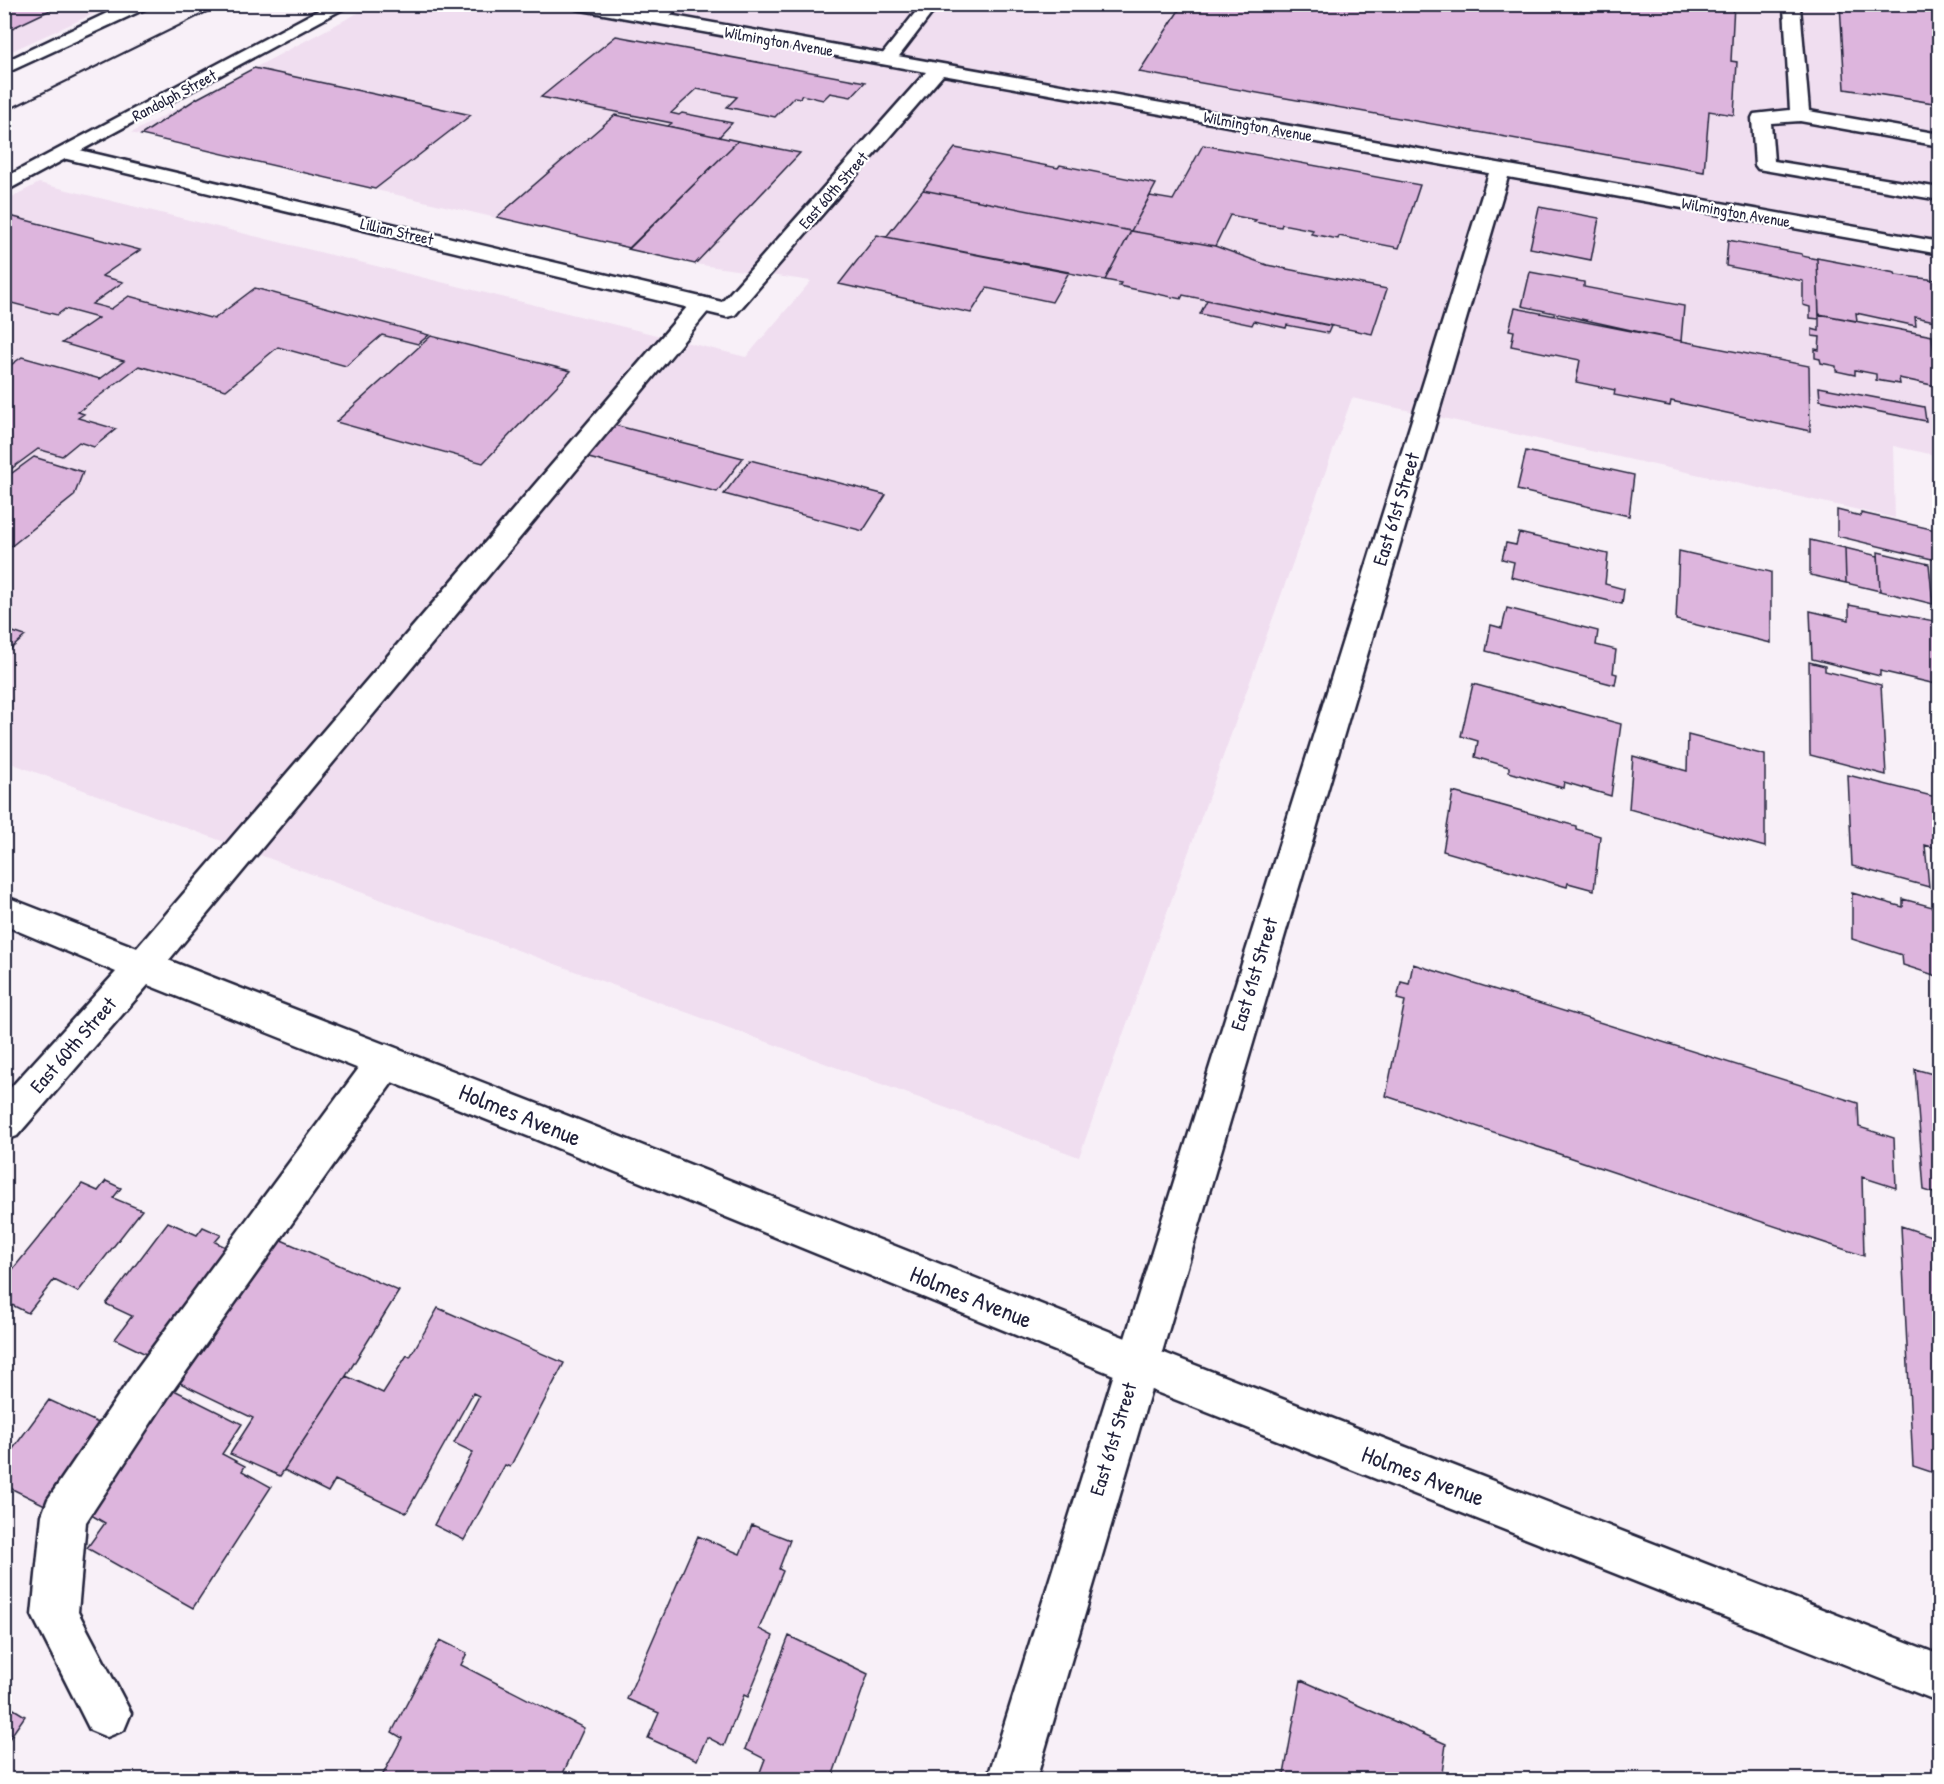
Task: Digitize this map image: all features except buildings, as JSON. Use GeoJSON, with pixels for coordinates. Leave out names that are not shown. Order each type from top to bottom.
{"type":"FeatureCollection","features":[{"type":"Feature","properties":{"kind":"street"},"geometry":{"type":"LineString","coordinates":[[4,69],[141,4]]}},
{"type":"Feature","properties":{"kind":"street","name":"Randolph Street"},"geometry":{"type":"LineString","coordinates":[[4,186],[344,4]]}},
{"type":"Feature","properties":{"kind":"street","name":"Wilmington Avenue"},"geometry":{"type":"LineString","coordinates":[[576,4],[1940,248]]}},
{"type":"Feature","properties":{"kind":"street"},"geometry":{"type":"LineString","coordinates":[[657,19],[673,4]]}},
{"type":"Feature","properties":{"kind":"street"},"geometry":{"type":"LineString","coordinates":[[887,60],[931,4]]}},
{"type":"Feature","properties":{"kind":"street"},"geometry":{"type":"LineString","coordinates":[[1792,7],[1800,116]]}},
{"type":"Feature","properties":{"kind":"street","name":"East 60th Street"},"geometry":{"type":"LineString","coordinates":[[4,1123],[142,968],[715,307],[938,69]]}},
{"type":"Feature","properties":{"kind":"street"},"geometry":{"type":"LineString","coordinates":[[1940,140],[1800,116],[1761,118],[1765,165],[1940,194]]}},
{"type":"Feature","properties":{"kind":"street","name":"Lillian Street"},"geometry":{"type":"LineString","coordinates":[[67,153],[715,307]]}},
{"type":"Feature","properties":{"kind":"street","name":"East 61st Street"},"geometry":{"type":"LineString","coordinates":[[1011,1779],[1500,170]]}},
{"type":"Feature","properties":{"kind":"street","name":"Holmes Avenue"},"geometry":{"type":"LineString","coordinates":[[4,910],[142,968],[386,1061],[1136,1363],[1940,1679]]}},
{"type":"Feature","properties":{"kind":"street"},"geometry":{"type":"LineString","coordinates":[[108,1713],[55,1616],[64,1515],[153,1382],[386,1061]]}},
{"type":"Feature","properties":{"kind":"shaded area"},"geometry":{"type":"Polygon","coordinates":[[[5,4],[113,5],[5,54],[5,4]]]}},
{"type":"Feature","properties":{"kind":"shaded area"},"geometry":{"type":"Polygon","coordinates":[[[373,5],[1939,5],[1939,456],[1893,446],[1895,518],[1352,398],[1079,1157],[5,761],[4,201],[39,183],[746,357],[811,281],[695,264],[131,133],[373,5]]]}},
{"type":"Feature","properties":{"kind":"railway"},"geometry":{"type":"LineString","coordinates":[[4,112],[223,4]]}}]}
